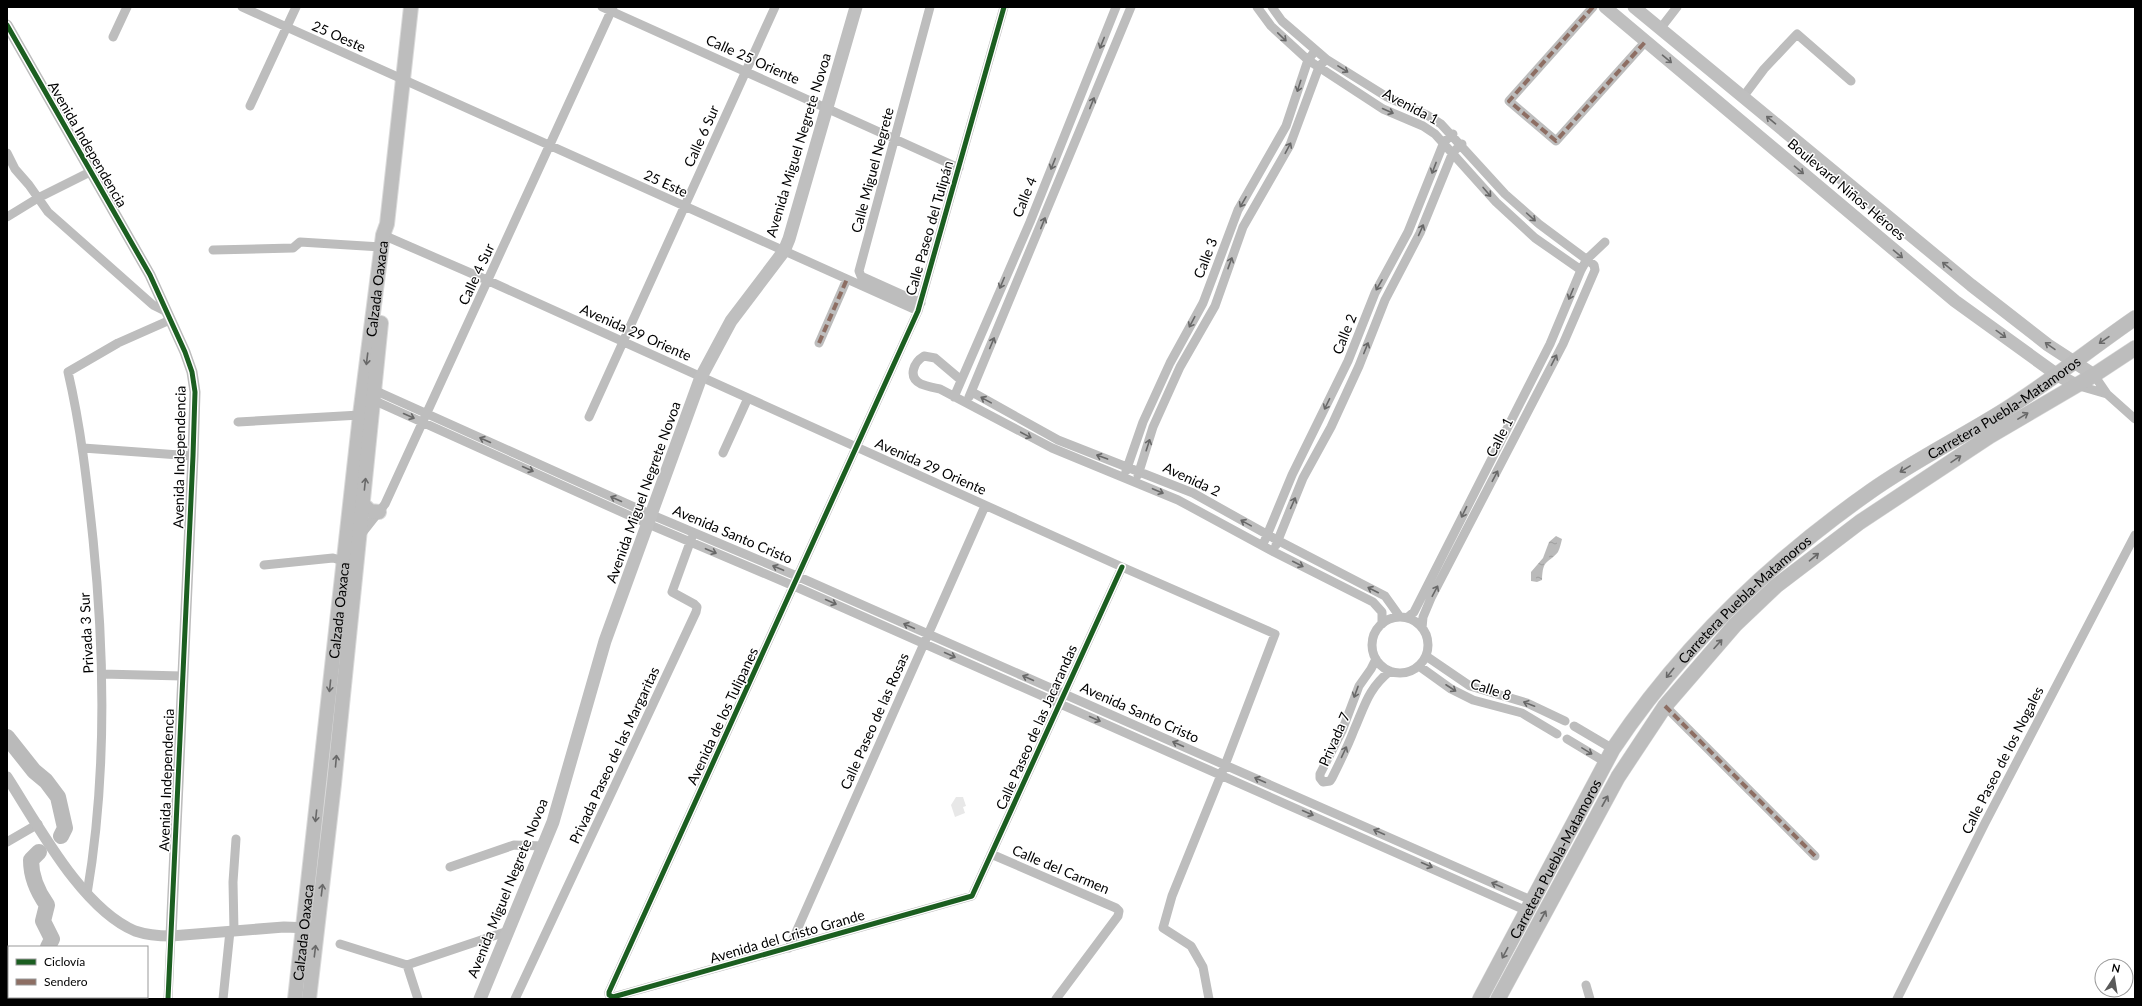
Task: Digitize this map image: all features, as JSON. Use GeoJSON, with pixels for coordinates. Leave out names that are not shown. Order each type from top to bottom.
{"type":"FeatureCollection","features":[{"type":"Feature","properties":{"kind":"highway","name":"Carretera Puebla-Matamoros"},"geometry":{"type":"LineString","coordinates":[[1480,999],[1607,763],[1613,749],[1633,719],[1704,632],[1752,585],[1808,537],[1892,477],[2001,412],[2135,318]]}},
{"type":"Feature","properties":{"kind":"highway","name":"Carretera Puebla-Matamoros"},"geometry":{"type":"LineString","coordinates":[[1498,999],[1618,777],[1666,706],[1735,625],[1796,571],[1860,522],[1990,436],[2076,384],[2094,375],[2135,348]]}},
{"type":"Feature","properties":{"kind":"main road","name":"Calzada Oaxaca"},"geometry":{"type":"LineString","coordinates":[[354,537],[360,415],[385,236],[411,7]]}},
{"type":"Feature","properties":{"kind":"main road","name":"Avenida Miguel Negrete Novoa"},"geometry":{"type":"LineString","coordinates":[[480,999],[553,822],[605,641],[701,377],[732,321],[784,251],[789,239],[856,7]]}},
{"type":"Feature","properties":{"kind":"main road","name":"Boulevard Niños Héroes"},"geometry":{"type":"LineString","coordinates":[[1605,7],[1955,301],[2056,374],[2076,384]]}},
{"type":"Feature","properties":{"kind":"main road","name":"Boulevard Niños Héroes"},"geometry":{"type":"LineString","coordinates":[[1634,7],[1971,285],[2048,345],[2094,375]]}},
{"type":"Feature","properties":{"kind":"main road","name":"Calzada Oaxaca"},"geometry":{"type":"LineString","coordinates":[[295,999],[350,562],[354,537],[363,504],[374,395],[385,236]]}},
{"type":"Feature","properties":{"kind":"main road"},"geometry":{"type":"LineString","coordinates":[[363,504],[370,511],[379,512]]}},
{"type":"Feature","properties":{"kind":"main road","name":"Calzada Oaxaca"},"geometry":{"type":"LineString","coordinates":[[309,999],[318,929],[350,562]]}},
{"type":"Feature","properties":{"kind":"street"},"geometry":{"type":"LineString","coordinates":[[113,37],[127,7]]}},
{"type":"Feature","properties":{"kind":"street","name":"25 Oeste"},"geometry":{"type":"LineString","coordinates":[[242,7],[403,80]]}},
{"type":"Feature","properties":{"kind":"street"},"geometry":{"type":"LineString","coordinates":[[250,106],[296,7]]}},
{"type":"Feature","properties":{"kind":"street","name":"Calle 25 Oriente"},"geometry":{"type":"LineString","coordinates":[[602,7],[612,9],[959,168]]}},
{"type":"Feature","properties":{"kind":"street","name":"Calle 6 Sur"},"geometry":{"type":"LineString","coordinates":[[589,417],[775,7]]}},
{"type":"Feature","properties":{"kind":"street","name":"Calle Miguel Negrete"},"geometry":{"type":"LineString","coordinates":[[919,307],[859,274],[930,7]]}},
{"type":"Feature","properties":{"kind":"street","name":"Calle Paseo del Tulipán"},"geometry":{"type":"LineString","coordinates":[[856,447],[919,307],[1004,7]]}},
{"type":"Feature","properties":{"kind":"street","name":"Calle 4"},"geometry":{"type":"LineString","coordinates":[[954,397],[1030,222],[1116,7]]}},
{"type":"Feature","properties":{"kind":"street","name":"Calle 4"},"geometry":{"type":"LineString","coordinates":[[972,392],[1131,7]]}},
{"type":"Feature","properties":{"kind":"street","name":"Avenida 1"},"geometry":{"type":"LineString","coordinates":[[1257,7],[1270,26],[1308,60],[1383,109],[1422,126],[1444,142],[1496,202],[1535,238],[1581,270]]}},
{"type":"Feature","properties":{"kind":"street","name":"Avenida 1"},"geometry":{"type":"LineString","coordinates":[[1272,7],[1282,21],[1326,59],[1400,104],[1427,115],[1453,134],[1506,194],[1539,224],[1587,259]]}},
{"type":"Feature","properties":{"kind":"street"},"geometry":{"type":"LineString","coordinates":[[1593,7],[1509,101],[1556,141],[1646,41]]}},
{"type":"Feature","properties":{"kind":"street"},"geometry":{"type":"LineString","coordinates":[[1660,28],[1677,7]]}},
{"type":"Feature","properties":{"kind":"street","name":"Calle 4 Sur"},"geometry":{"type":"LineString","coordinates":[[354,537],[385,504],[612,9]]}},
{"type":"Feature","properties":{"kind":"street","name":"Avenida Independencia"},"geometry":{"type":"LineString","coordinates":[[7,25],[150,275],[185,352],[192,372],[195,392],[193,456],[171,936]]}},
{"type":"Feature","properties":{"kind":"street"},"geometry":{"type":"LineString","coordinates":[[1743,97],[1764,68],[1797,34],[1852,81]]}},
{"type":"Feature","properties":{"kind":"street","name":"Calle 3"},"geometry":{"type":"LineString","coordinates":[[1124,478],[1146,416],[1170,363],[1203,303],[1238,210],[1286,126],[1308,60],[1315,51]]}},
{"type":"Feature","properties":{"kind":"street","name":"Calle 3"},"geometry":{"type":"LineString","coordinates":[[1136,482],[1153,427],[1180,366],[1215,306],[1243,227],[1290,145],[1319,67],[1326,59]]}},
{"type":"Feature","properties":{"kind":"street","name":"25 Este"},"geometry":{"type":"LineString","coordinates":[[403,80],[847,279],[919,307]]}},
{"type":"Feature","properties":{"kind":"street"},"geometry":{"type":"LineString","coordinates":[[1073,114],[1085,120]]}},
{"type":"Feature","properties":{"kind":"street","name":"Calle 2"},"geometry":{"type":"LineString","coordinates":[[1263,546],[1292,475],[1348,362],[1375,292],[1408,232],[1444,142],[1453,134]]}},
{"type":"Feature","properties":{"kind":"street","name":"Calle 2"},"geometry":{"type":"LineString","coordinates":[[1274,552],[1277,540],[1303,478],[1331,427],[1359,366],[1385,300],[1420,233],[1453,152],[1462,144]]}},
{"type":"Feature","properties":{"kind":"street"},"geometry":{"type":"LineString","coordinates":[[7,153],[15,169],[54,218],[153,305],[168,315]]}},
{"type":"Feature","properties":{"kind":"street"},"geometry":{"type":"LineString","coordinates":[[7,217],[38,198],[90,172]]}},
{"type":"Feature","properties":{"kind":"street","name":"Avenida 29 Oriente"},"geometry":{"type":"LineString","coordinates":[[213,250],[293,248],[300,242],[385,236],[489,280],[985,506],[1275,634],[1225,765]]}},
{"type":"Feature","properties":{"kind":"street","name":"Calle 1"},"geometry":{"type":"LineString","coordinates":[[1403,618],[1414,612],[1497,445],[1550,344],[1581,270],[1587,259],[1605,242]]}},
{"type":"Feature","properties":{"kind":"street","name":"Calle 1"},"geometry":{"type":"LineString","coordinates":[[1422,628],[1423,617],[1431,598],[1563,344],[1594,270],[1594,265],[1587,259]]}},
{"type":"Feature","properties":{"kind":"street"},"geometry":{"type":"LineString","coordinates":[[1214,274],[1224,278]]}},
{"type":"Feature","properties":{"kind":"street"},"geometry":{"type":"LineString","coordinates":[[818,343],[847,279]]}},
{"type":"Feature","properties":{"kind":"street","name":"Privada 3 Sur"},"geometry":{"type":"LineString","coordinates":[[87,894],[98,809],[102,674],[100,608],[83,448],[68,372],[168,315]]}},
{"type":"Feature","properties":{"kind":"street","name":"Avenida 2"},"geometry":{"type":"LineString","coordinates":[[961,380],[934,358],[924,356],[914,364],[913,371],[915,378],[920,383],[940,389],[1052,448],[1087,464],[1136,482],[1178,500],[1274,552],[1373,602],[1382,612],[1382,624]]}},
{"type":"Feature","properties":{"kind":"street"},"geometry":{"type":"LineString","coordinates":[[1348,362],[1359,366]]}},
{"type":"Feature","properties":{"kind":"street"},"geometry":{"type":"LineString","coordinates":[[2094,375],[2107,394],[2135,419]]}},
{"type":"Feature","properties":{"kind":"street"},"geometry":{"type":"LineString","coordinates":[[2076,384],[2107,394]]}},
{"type":"Feature","properties":{"kind":"street"},"geometry":{"type":"LineString","coordinates":[[966,404],[972,392]]}},
{"type":"Feature","properties":{"kind":"street","name":"Avenida 2"},"geometry":{"type":"LineString","coordinates":[[972,392],[1058,440],[1193,493],[1277,540],[1385,596],[1403,618]]}},
{"type":"Feature","properties":{"kind":"street","name":"Avenida Santo Cristo"},"geometry":{"type":"LineString","coordinates":[[374,395],[501,452],[596,490],[690,542],[794,586],[1452,877],[1530,906]]}},
{"type":"Feature","properties":{"kind":"street"},"geometry":{"type":"LineString","coordinates":[[723,453],[748,398]]}},
{"type":"Feature","properties":{"kind":"street"},"geometry":{"type":"LineString","coordinates":[[238,422],[360,415]]}},
{"type":"Feature","properties":{"kind":"street"},"geometry":{"type":"LineString","coordinates":[[1497,445],[1508,450]]}},
{"type":"Feature","properties":{"kind":"street","name":"Avenida de los Tulipanes"},"geometry":{"type":"LineString","coordinates":[[609,995],[612,985],[856,447]]}},
{"type":"Feature","properties":{"kind":"street"},"geometry":{"type":"LineString","coordinates":[[83,448],[193,456]]}},
{"type":"Feature","properties":{"kind":"street","name":"Avenida Santo Cristo"},"geometry":{"type":"LineString","coordinates":[[501,452],[592,499],[650,520],[694,532],[798,577],[1457,867],[1530,906]]}},
{"type":"Feature","properties":{"kind":"street"},"geometry":{"type":"LineString","coordinates":[[592,499],[596,490]]}},
{"type":"Feature","properties":{"kind":"street","name":"Calle Paseo de las Rosas"},"geometry":{"type":"LineString","coordinates":[[789,948],[985,506]]}},
{"type":"Feature","properties":{"kind":"street","name":"Privada Paseo de las Margaritas"},"geometry":{"type":"LineString","coordinates":[[515,999],[696,612],[697,607],[694,604],[672,592],[694,532]]}},
{"type":"Feature","properties":{"kind":"street","name":"Calle Paseo de los Nogales"},"geometry":{"type":"LineString","coordinates":[[1897,999],[1982,830],[2135,535]]}},
{"type":"Feature","properties":{"kind":"street"},"geometry":{"type":"LineString","coordinates":[[264,565],[333,558],[350,562]]}},
{"type":"Feature","properties":{"kind":"street","name":"Calle Paseo de las Jacarandas"},"geometry":{"type":"LineString","coordinates":[[972,896],[1122,567]]}},
{"type":"Feature","properties":{"kind":"street"},"geometry":{"type":"LineString","coordinates":[[1403,618],[1422,628],[1428,639],[1426,656],[1419,666],[1409,672],[1400,673],[1390,671],[1382,666],[1376,659],[1373,650],[1373,640],[1376,632],[1382,624],[1390,619],[1403,618]]}},
{"type":"Feature","properties":{"kind":"street","name":"Calle 8"},"geometry":{"type":"LineString","coordinates":[[1426,656],[1470,686],[1527,703],[1565,721]]}},
{"type":"Feature","properties":{"kind":"street","name":"Privada 7"},"geometry":{"type":"LineString","coordinates":[[1376,659],[1359,686],[1342,731],[1320,774],[1320,778],[1324,782],[1330,781],[1332,778],[1354,730],[1365,699],[1378,680],[1390,671]]}},
{"type":"Feature","properties":{"kind":"street","name":"Calle 8"},"geometry":{"type":"LineString","coordinates":[[1419,666],[1451,689],[1472,700],[1522,714],[1557,734]]}},
{"type":"Feature","properties":{"kind":"street"},"geometry":{"type":"LineString","coordinates":[[102,674],[182,676]]}},
{"type":"Feature","properties":{"kind":"street"},"geometry":{"type":"LineString","coordinates":[[1666,706],[1815,856]]}},
{"type":"Feature","properties":{"kind":"street"},"geometry":{"type":"LineString","coordinates":[[1574,726],[1613,749]]}},
{"type":"Feature","properties":{"kind":"street"},"geometry":{"type":"LineString","coordinates":[[1567,739],[1607,763]]}},
{"type":"Feature","properties":{"kind":"street"},"geometry":{"type":"LineString","coordinates":[[1210,770],[1214,760]]}},
{"type":"Feature","properties":{"kind":"street"},"geometry":{"type":"LineString","coordinates":[[1209,999],[1203,967],[1191,946],[1163,928],[1172,896],[1225,765]]}},
{"type":"Feature","properties":{"kind":"street"},"geometry":{"type":"LineString","coordinates":[[7,777],[60,860],[87,894],[117,920],[135,930],[154,936],[171,936],[304,926],[318,929]]}},
{"type":"Feature","properties":{"kind":"street"},"geometry":{"type":"LineString","coordinates":[[7,842],[38,824]]}},
{"type":"Feature","properties":{"kind":"street"},"geometry":{"type":"LineString","coordinates":[[223,999],[232,931],[236,839]]}},
{"type":"Feature","properties":{"kind":"street"},"geometry":{"type":"LineString","coordinates":[[450,868],[514,845],[543,846]]}},
{"type":"Feature","properties":{"kind":"street","name":"Calle del Carmen"},"geometry":{"type":"LineString","coordinates":[[991,854],[1116,908],[1119,911],[1118,916],[1056,999]]}},
{"type":"Feature","properties":{"kind":"street"},"geometry":{"type":"LineString","coordinates":[[1452,877],[1457,867]]}},
{"type":"Feature","properties":{"kind":"street","name":"Avenida del Cristo Grande"},"geometry":{"type":"LineString","coordinates":[[609,995],[613,997],[972,896]]}},
{"type":"Feature","properties":{"kind":"street"},"geometry":{"type":"LineString","coordinates":[[340,944],[407,965],[508,930]]}},
{"type":"Feature","properties":{"kind":"street"},"geometry":{"type":"LineString","coordinates":[[168,999],[171,936]]}},
{"type":"Feature","properties":{"kind":"street"},"geometry":{"type":"LineString","coordinates":[[407,965],[418,999]]}},
{"type":"Feature","properties":{"kind":"street"},"geometry":{"type":"LineString","coordinates":[[1586,985],[1590,999]]}},
{"type":"Feature","properties":{"kind":"shaded area"},"geometry":{"type":"Polygon","coordinates":[[[956,797],[963,797],[966,806],[963,807],[965,813],[955,817],[951,805],[956,797]]]}},
{"type":"Feature","properties":{"kind":"water"},"geometry":{"type":"Polygon","coordinates":[[[1556,536],[1562,539],[1558,552],[1546,563],[1543,568],[1542,580],[1537,582],[1531,581],[1531,572],[1543,558],[1549,542],[1556,536]]]}},
{"type":"Feature","properties":{"kind":"waterway"},"geometry":{"type":"LineString","coordinates":[[7,737],[34,771],[46,781],[58,797],[65,828],[61,836]]}},
{"type":"Feature","properties":{"kind":"waterway"},"geometry":{"type":"LineString","coordinates":[[39,852],[31,860],[31,866],[35,884],[47,905],[43,921],[52,939],[48,946]]}},
{"type":"Feature","properties":{"kind":"marked path"},"geometry":{"type":"LineString","coordinates":[[1593,7],[1509,101],[1556,141],[1646,41]]}},
{"type":"Feature","properties":{"kind":"marked path"},"geometry":{"type":"LineString","coordinates":[[819,343],[847,279]]}},
{"type":"Feature","properties":{"kind":"marked path"},"geometry":{"type":"LineString","coordinates":[[1665,706],[1815,856]]}},
{"type":"Feature","properties":{"kind":"cycle path"},"geometry":{"type":"LineString","coordinates":[[1004,7],[918,311],[609,992],[609,995],[613,997],[972,896],[1122,567]]}},
{"type":"Feature","properties":{"kind":"cycle path"},"geometry":{"type":"LineString","coordinates":[[7,25],[150,275],[185,352],[192,372],[195,392],[193,456],[168,999]]}}]}
